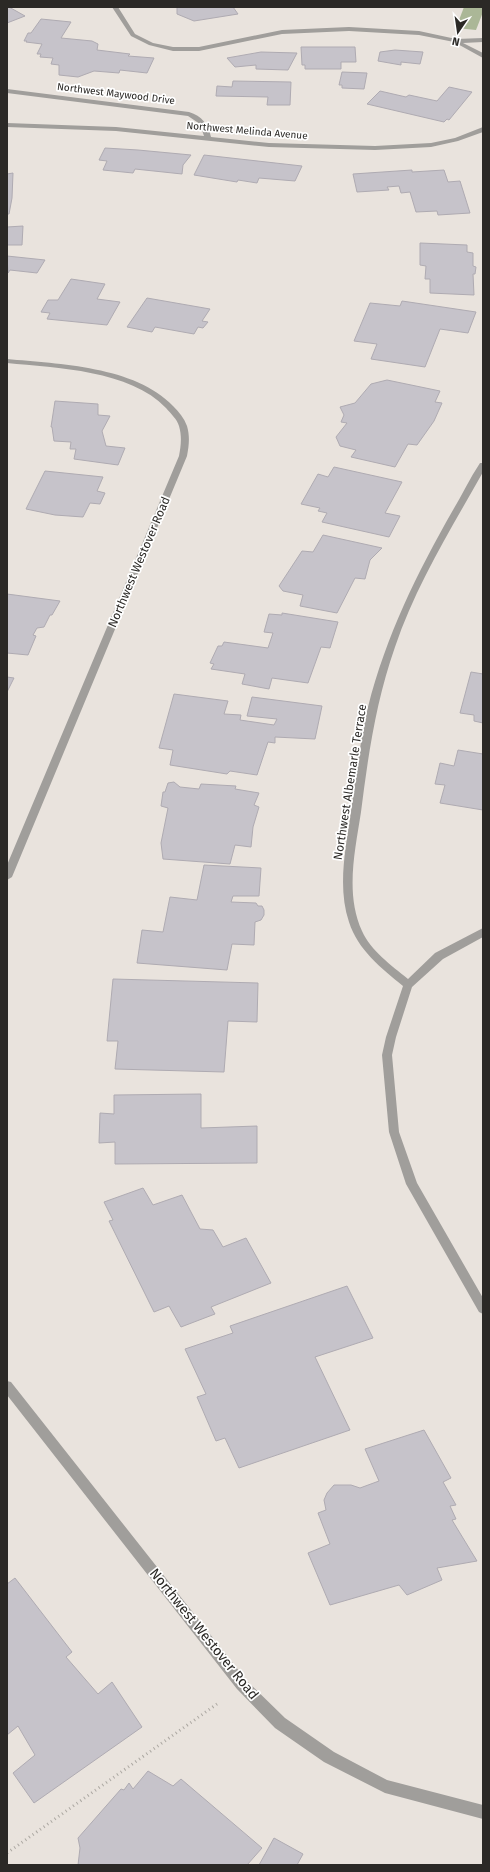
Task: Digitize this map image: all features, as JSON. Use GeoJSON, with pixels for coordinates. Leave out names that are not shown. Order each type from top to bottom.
{"type":"FeatureCollection","features":[{"type":"Feature","properties":{"kind":"street"},"geometry":{"type":"LineString","coordinates":[[115,7],[133,35],[151,44],[173,49],[199,49],[282,32],[350,29],[419,33],[456,41],[483,40]]}},
{"type":"Feature","properties":{"kind":"street"},"geometry":{"type":"LineString","coordinates":[[456,41],[483,56]]}},
{"type":"Feature","properties":{"kind":"street","name":"Northwest Maywood Drive"},"geometry":{"type":"LineString","coordinates":[[7,91],[189,114],[200,118],[206,126],[208,138]]}},
{"type":"Feature","properties":{"kind":"street","name":"Northwest Melinda Avenue"},"geometry":{"type":"LineString","coordinates":[[7,125],[116,129],[269,144],[397,147],[432,145],[456,140],[472,135],[483,129]]}},
{"type":"Feature","properties":{"kind":"street","name":"Northwest Westover Road"},"geometry":{"type":"LineString","coordinates":[[7,361],[99,373],[143,388],[161,399],[172,409],[183,424],[186,441],[183,456],[7,877]]}},
{"type":"Feature","properties":{"kind":"street","name":"Northwest Albemarle Terrace"},"geometry":{"type":"LineString","coordinates":[[408,985],[377,959],[362,942],[354,923],[348,897],[349,862],[369,723],[381,678],[394,639],[409,602],[422,575],[483,465]]}},
{"type":"Feature","properties":{"kind":"street"},"geometry":{"type":"LineString","coordinates":[[483,932],[439,956],[408,985],[391,1037],[387,1055],[394,1132],[412,1184],[483,1309]]}},
{"type":"Feature","properties":{"kind":"street","name":"Northwest Westover Road"},"geometry":{"type":"LineString","coordinates":[[7,1386],[242,1686],[280,1723],[329,1757],[385,1786],[483,1812]]}},
{"type":"Feature","properties":{"kind":"path"},"geometry":{"type":"LineString","coordinates":[[7,1853],[242,1686]]}},
{"type":"Feature","properties":{"kind":"green space"},"geometry":{"type":"Polygon","coordinates":[[[464,7],[483,7],[483,12],[476,30],[456,28],[464,7]]]}},
{"type":"Feature","properties":{"kind":"building"},"geometry":{"type":"Polygon","coordinates":[[[7,7],[9,7],[25,16],[7,23],[7,7]]]}},
{"type":"Feature","properties":{"kind":"building"},"geometry":{"type":"Polygon","coordinates":[[[177,7],[233,7],[238,14],[194,21],[177,14],[177,7]]]}},
{"type":"Feature","properties":{"kind":"building"},"geometry":{"type":"Polygon","coordinates":[[[41,19],[71,22],[61,38],[92,41],[98,44],[97,50],[130,54],[128,56],[154,58],[147,73],[120,70],[119,73],[94,71],[78,77],[59,75],[59,65],[51,64],[53,58],[40,57],[41,54],[37,54],[42,44],[24,41],[28,33],[31,33],[41,19]]]}},
{"type":"Feature","properties":{"kind":"building"},"geometry":{"type":"Polygon","coordinates":[[[301,47],[355,47],[356,62],[341,62],[341,69],[305,69],[305,65],[302,65],[301,47]]]}},
{"type":"Feature","properties":{"kind":"building"},"geometry":{"type":"Polygon","coordinates":[[[395,50],[423,52],[420,64],[401,62],[401,65],[378,61],[380,52],[395,50]]]}},
{"type":"Feature","properties":{"kind":"building"},"geometry":{"type":"Polygon","coordinates":[[[261,52],[297,53],[288,70],[256,69],[256,65],[235,67],[227,58],[261,52]]]}},
{"type":"Feature","properties":{"kind":"building"},"geometry":{"type":"Polygon","coordinates":[[[342,72],[367,73],[364,89],[342,88],[342,85],[339,85],[342,72]]]}},
{"type":"Feature","properties":{"kind":"building"},"geometry":{"type":"Polygon","coordinates":[[[233,81],[291,82],[290,105],[267,105],[268,97],[216,96],[217,86],[232,87],[233,81]]]}},
{"type":"Feature","properties":{"kind":"building"},"geometry":{"type":"Polygon","coordinates":[[[449,87],[472,92],[449,120],[447,119],[444,122],[367,104],[380,91],[406,97],[409,95],[437,101],[449,87]]]}},
{"type":"Feature","properties":{"kind":"building"},"geometry":{"type":"Polygon","coordinates":[[[105,148],[191,155],[183,165],[182,174],[135,169],[133,173],[103,170],[107,161],[99,160],[105,148]]]}},
{"type":"Feature","properties":{"kind":"building"},"geometry":{"type":"Polygon","coordinates":[[[204,155],[302,166],[295,181],[259,178],[257,183],[238,180],[237,182],[194,175],[204,155]]]}},
{"type":"Feature","properties":{"kind":"building"},"geometry":{"type":"Polygon","coordinates":[[[412,170],[412,172],[444,170],[448,182],[460,181],[470,213],[438,215],[437,211],[416,212],[410,192],[401,193],[399,186],[387,187],[389,190],[357,192],[353,174],[412,170]]]}},
{"type":"Feature","properties":{"kind":"building"},"geometry":{"type":"Polygon","coordinates":[[[13,173],[12,198],[9,214],[7,214],[7,174],[13,173]]]}},
{"type":"Feature","properties":{"kind":"building"},"geometry":{"type":"Polygon","coordinates":[[[23,226],[22,245],[7,245],[7,227],[23,226]]]}},
{"type":"Feature","properties":{"kind":"building"},"geometry":{"type":"Polygon","coordinates":[[[420,243],[467,245],[467,252],[473,253],[473,266],[476,267],[475,274],[473,274],[474,295],[430,293],[430,279],[425,279],[426,266],[420,265],[420,243]]]}},
{"type":"Feature","properties":{"kind":"building"},"geometry":{"type":"Polygon","coordinates":[[[7,256],[45,260],[37,273],[10,270],[8,273],[7,256]]]}},
{"type":"Feature","properties":{"kind":"building"},"geometry":{"type":"Polygon","coordinates":[[[71,279],[105,284],[97,299],[120,302],[107,325],[47,319],[50,313],[41,312],[48,300],[58,300],[71,279]]]}},
{"type":"Feature","properties":{"kind":"building"},"geometry":{"type":"Polygon","coordinates":[[[147,298],[210,309],[202,321],[208,322],[203,328],[198,327],[194,334],[155,327],[152,332],[127,327],[147,298]]]}},
{"type":"Feature","properties":{"kind":"building"},"geometry":{"type":"Polygon","coordinates":[[[402,301],[476,312],[468,333],[440,329],[425,367],[371,359],[377,344],[354,341],[370,303],[400,306],[402,301]]]}},
{"type":"Feature","properties":{"kind":"building"},"geometry":{"type":"Polygon","coordinates":[[[387,380],[440,391],[435,402],[442,403],[434,421],[417,445],[408,444],[395,467],[351,457],[356,450],[340,446],[336,437],[347,423],[341,422],[344,415],[340,407],[355,403],[371,384],[387,380]]]}},
{"type":"Feature","properties":{"kind":"building"},"geometry":{"type":"Polygon","coordinates":[[[55,401],[98,404],[98,415],[110,416],[102,431],[106,446],[125,448],[118,465],[74,459],[76,449],[70,449],[71,442],[54,441],[51,427],[55,401]]]}},
{"type":"Feature","properties":{"kind":"building"},"geometry":{"type":"Polygon","coordinates":[[[334,467],[402,482],[385,513],[400,516],[389,537],[322,522],[327,513],[318,511],[320,508],[301,504],[318,474],[328,477],[334,467]]]}},
{"type":"Feature","properties":{"kind":"building"},"geometry":{"type":"Polygon","coordinates":[[[45,471],[103,477],[97,491],[105,493],[100,504],[90,503],[83,517],[55,515],[26,509],[45,471]]]}},
{"type":"Feature","properties":{"kind":"building"},"geometry":{"type":"Polygon","coordinates":[[[323,535],[382,548],[370,560],[365,579],[355,578],[337,613],[300,606],[303,595],[283,591],[279,586],[302,551],[313,552],[323,535]]]}},
{"type":"Feature","properties":{"kind":"building"},"geometry":{"type":"Polygon","coordinates":[[[7,594],[60,601],[44,627],[37,628],[33,635],[36,636],[28,655],[7,653],[7,594]]]}},
{"type":"Feature","properties":{"kind":"building"},"geometry":{"type":"Polygon","coordinates":[[[282,613],[338,622],[330,648],[321,647],[308,683],[272,678],[269,689],[242,684],[245,674],[211,669],[214,664],[210,663],[218,646],[222,646],[224,642],[268,648],[273,633],[264,632],[269,614],[282,615],[282,613]]]}},
{"type":"Feature","properties":{"kind":"building"},"geometry":{"type":"Polygon","coordinates":[[[471,672],[483,674],[483,723],[474,721],[474,715],[460,713],[471,672]]]}},
{"type":"Feature","properties":{"kind":"building"},"geometry":{"type":"Polygon","coordinates":[[[7,677],[14,678],[7,692],[7,677]]]}},
{"type":"Feature","properties":{"kind":"building"},"geometry":{"type":"Polygon","coordinates":[[[174,694],[228,701],[224,714],[241,715],[240,720],[274,725],[277,719],[247,716],[252,697],[322,706],[315,739],[275,737],[275,743],[268,742],[257,775],[230,771],[227,774],[170,765],[173,750],[159,748],[174,694]]]}},
{"type":"Feature","properties":{"kind":"building"},"geometry":{"type":"Polygon","coordinates":[[[458,750],[483,754],[483,810],[440,803],[445,785],[435,784],[440,763],[454,766],[458,750]]]}},
{"type":"Feature","properties":{"kind":"building"},"geometry":{"type":"Polygon","coordinates":[[[174,782],[180,787],[199,789],[201,784],[236,786],[235,789],[259,793],[254,805],[259,807],[253,827],[251,847],[235,845],[230,864],[163,859],[161,843],[168,808],[161,806],[163,792],[165,792],[168,783],[174,782]]]}},
{"type":"Feature","properties":{"kind":"building"},"geometry":{"type":"Polygon","coordinates":[[[204,865],[261,868],[259,896],[233,896],[231,902],[256,903],[258,906],[262,906],[264,915],[261,920],[255,922],[254,945],[232,944],[227,970],[137,963],[142,930],[163,932],[170,897],[197,900],[204,865]]]}},
{"type":"Feature","properties":{"kind":"building"},"geometry":{"type":"Polygon","coordinates":[[[113,979],[258,983],[257,1022],[228,1021],[224,1072],[115,1069],[118,1041],[107,1041],[113,979]]]}},
{"type":"Feature","properties":{"kind":"building"},"geometry":{"type":"Polygon","coordinates":[[[201,1094],[201,1128],[257,1126],[257,1163],[115,1164],[115,1142],[99,1143],[100,1113],[114,1114],[114,1095],[201,1094]]]}},
{"type":"Feature","properties":{"kind":"building"},"geometry":{"type":"Polygon","coordinates":[[[143,1188],[153,1205],[182,1195],[200,1229],[213,1230],[223,1247],[246,1238],[271,1283],[211,1307],[215,1314],[181,1327],[169,1306],[154,1312],[109,1221],[113,1220],[104,1202],[143,1188]]]}},
{"type":"Feature","properties":{"kind":"building"},"geometry":{"type":"Polygon","coordinates":[[[347,1286],[373,1338],[315,1357],[350,1430],[239,1468],[225,1438],[216,1441],[197,1397],[206,1394],[185,1349],[233,1333],[230,1326],[347,1286]]]}},
{"type":"Feature","properties":{"kind":"building"},"geometry":{"type":"Polygon","coordinates":[[[424,1430],[451,1478],[443,1482],[456,1505],[450,1506],[456,1519],[452,1520],[477,1561],[437,1568],[442,1580],[407,1595],[399,1585],[330,1605],[308,1553],[330,1544],[318,1513],[326,1510],[324,1500],[327,1493],[334,1485],[351,1485],[360,1488],[379,1481],[365,1449],[424,1430]]]}},
{"type":"Feature","properties":{"kind":"building"},"geometry":{"type":"Polygon","coordinates":[[[15,1578],[72,1652],[66,1657],[98,1694],[112,1682],[142,1727],[34,1803],[13,1773],[35,1755],[18,1726],[7,1735],[7,1584],[15,1578]]]}},
{"type":"Feature","properties":{"kind":"building"},"geometry":{"type":"Polygon","coordinates":[[[148,1771],[173,1786],[181,1779],[262,1848],[247,1865],[78,1865],[80,1848],[78,1838],[121,1789],[124,1790],[129,1783],[133,1789],[148,1771]]]}},
{"type":"Feature","properties":{"kind":"building"},"geometry":{"type":"Polygon","coordinates":[[[274,1838],[303,1854],[297,1865],[259,1865],[274,1838]]]}}]}
